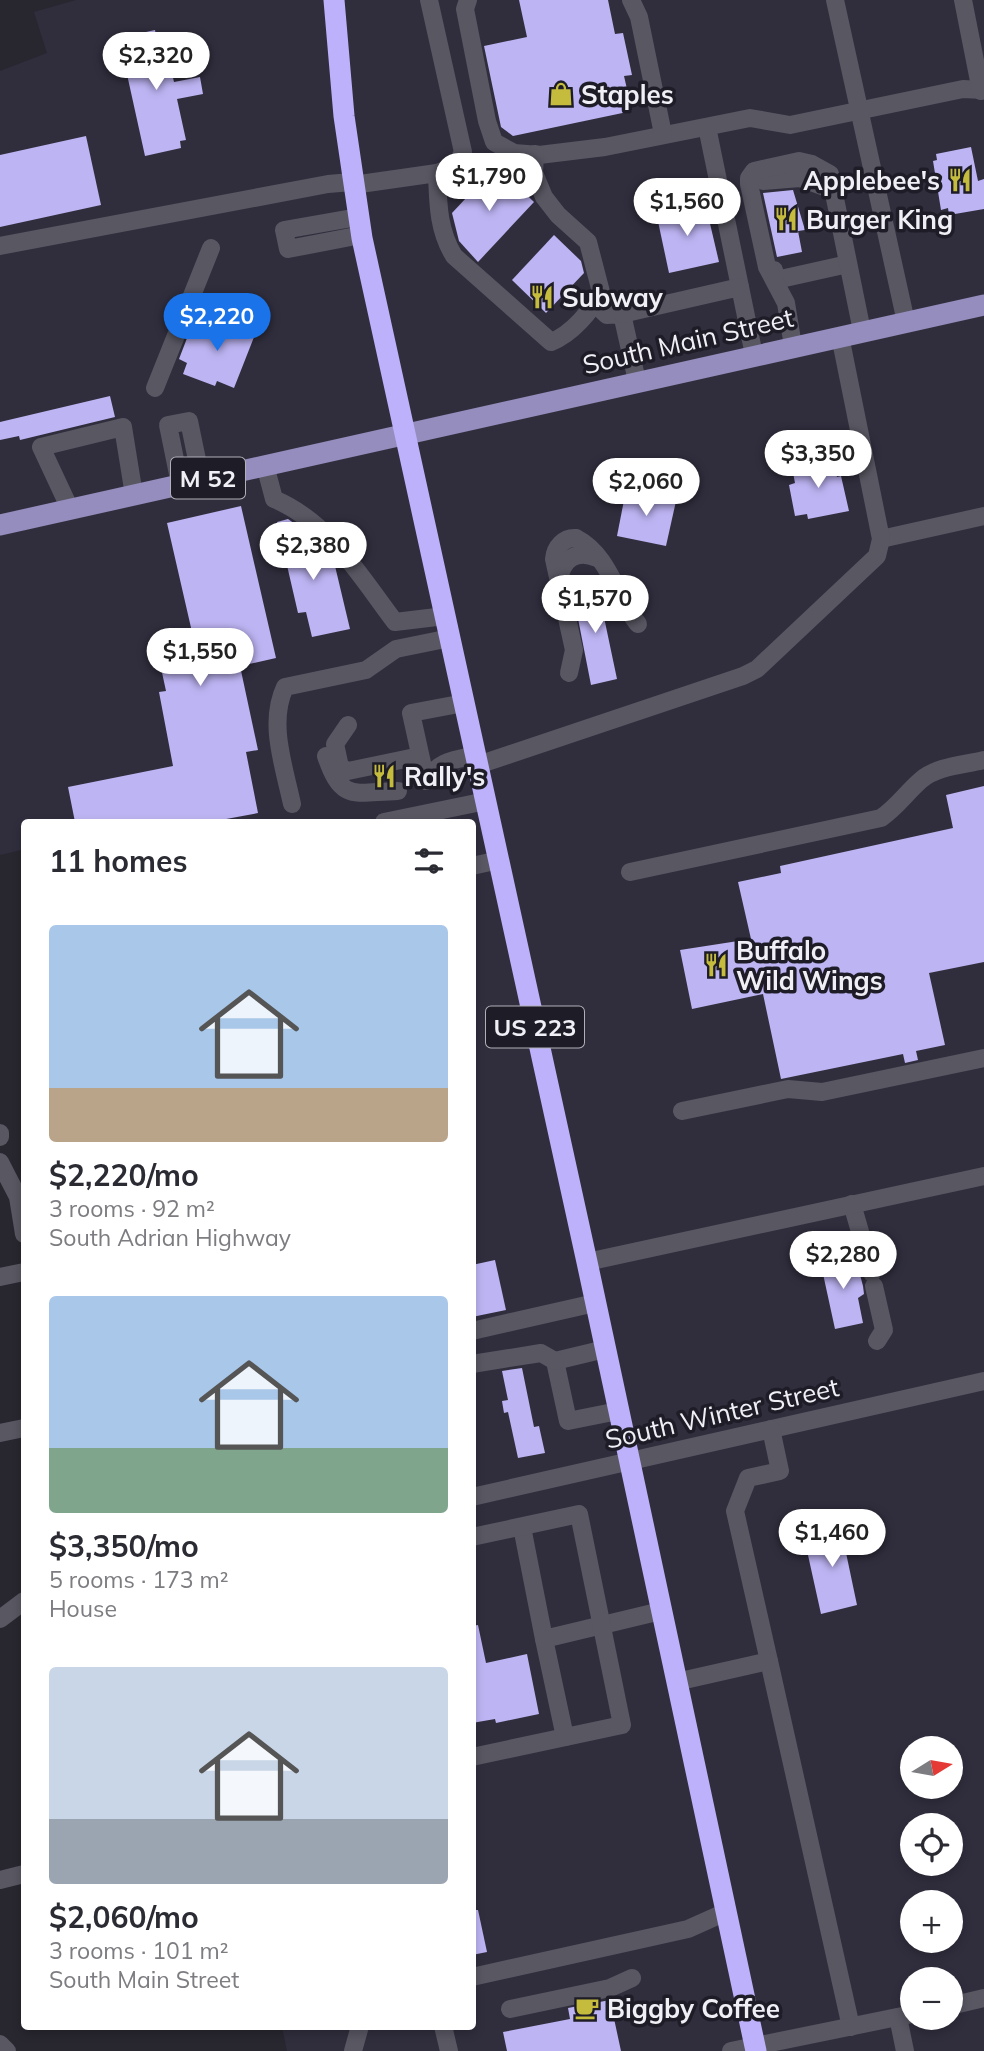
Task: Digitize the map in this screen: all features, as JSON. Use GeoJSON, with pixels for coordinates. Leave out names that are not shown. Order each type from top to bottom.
{"type":"FeatureCollection","features":[{"type":"Feature","properties":{"kind":"highway","name":"US 223"},"geometry":{"type":"LineString","coordinates":[[334,0],[352,183],[360,226],[587,1262],[755,2049]]}},
{"type":"Feature","properties":{"kind":"main road","name":"South Main Street"},"geometry":{"type":"LineString","coordinates":[[405,433],[984,305]]}},
{"type":"Feature","properties":{"kind":"main road","name":"M 52"},"geometry":{"type":"LineString","coordinates":[[0,525],[405,433]]}},
{"type":"Feature","properties":{"kind":"street"},"geometry":{"type":"LineString","coordinates":[[0,246],[314,186],[436,173],[456,166],[463,152],[429,0]]}},
{"type":"Feature","properties":{"kind":"street"},"geometry":{"type":"LineString","coordinates":[[468,0],[465,9],[487,121],[494,142],[514,153],[535,155],[605,146],[750,118],[790,125],[963,89],[983,91],[963,0]]}},
{"type":"Feature","properties":{"kind":"street"},"geometry":{"type":"LineString","coordinates":[[631,0],[639,17],[663,134]]}},
{"type":"Feature","properties":{"kind":"street"},"geometry":{"type":"LineString","coordinates":[[835,0],[906,322]]}},
{"type":"Feature","properties":{"kind":"street"},"geometry":{"type":"LineString","coordinates":[[707,127],[754,355]]}},
{"type":"Feature","properties":{"kind":"street"},"geometry":{"type":"LineString","coordinates":[[436,173],[439,219],[444,241],[454,256],[541,336],[551,342],[562,337],[595,304],[601,292],[588,242],[558,215],[544,197],[534,173],[535,155]]}},
{"type":"Feature","properties":{"kind":"street"},"geometry":{"type":"LineString","coordinates":[[793,346],[786,303],[767,267],[749,184],[751,173],[805,162],[830,174],[862,331]]}},
{"type":"Feature","properties":{"kind":"street"},"geometry":{"type":"LineString","coordinates":[[360,226],[288,250],[284,230],[360,226]]}},
{"type":"Feature","properties":{"kind":"street"},"geometry":{"type":"LineString","coordinates":[[155,388],[211,248]]}},
{"type":"Feature","properties":{"kind":"street"},"geometry":{"type":"LineString","coordinates":[[776,280],[848,264]]}},
{"type":"Feature","properties":{"kind":"street"},"geometry":{"type":"LineString","coordinates":[[595,304],[607,315],[622,314],[740,287]]}},
{"type":"Feature","properties":{"kind":"street"},"geometry":{"type":"LineString","coordinates":[[622,314],[637,381]]}},
{"type":"Feature","properties":{"kind":"street"},"geometry":{"type":"LineString","coordinates":[[464,702],[411,713],[426,781],[434,768],[444,762],[477,760],[706,689],[757,669],[877,556],[881,539],[840,336]]}},
{"type":"Feature","properties":{"kind":"street"},"geometry":{"type":"LineString","coordinates":[[180,484],[168,425],[189,421],[201,480]]}},
{"type":"Feature","properties":{"kind":"street"},"geometry":{"type":"LineString","coordinates":[[69,509],[41,447],[123,427],[134,495]]}},
{"type":"Feature","properties":{"kind":"street"},"geometry":{"type":"LineString","coordinates":[[265,465],[274,499],[298,509],[323,528],[395,622],[445,616]]}},
{"type":"Feature","properties":{"kind":"street"},"geometry":{"type":"LineString","coordinates":[[881,539],[984,516]]}},
{"type":"Feature","properties":{"kind":"street"},"geometry":{"type":"LineString","coordinates":[[569,674],[574,650],[554,554],[564,540],[579,539],[597,558],[617,582],[622,604],[638,624]]}},
{"type":"Feature","properties":{"kind":"street"},"geometry":{"type":"LineString","coordinates":[[292,803],[277,719],[278,702],[285,687],[366,670],[396,649],[450,638]]}},
{"type":"Feature","properties":{"kind":"street"},"geometry":{"type":"LineString","coordinates":[[348,725],[335,744],[341,767],[348,771],[420,756]]}},
{"type":"Feature","properties":{"kind":"street"},"geometry":{"type":"LineString","coordinates":[[329,729],[323,740],[324,750],[335,781],[349,792],[398,791]]}},
{"type":"Feature","properties":{"kind":"street"},"geometry":{"type":"LineString","coordinates":[[630,872],[881,818],[893,810],[923,778],[946,768],[984,760]]}},
{"type":"Feature","properties":{"kind":"street"},"geometry":{"type":"LineString","coordinates":[[399,819],[486,801]]}},
{"type":"Feature","properties":{"kind":"street"},"geometry":{"type":"LineString","coordinates":[[476,865],[499,860]]}},
{"type":"Feature","properties":{"kind":"street"},"geometry":{"type":"LineString","coordinates":[[681,1111],[788,1089],[822,1092],[984,1058]]}},
{"type":"Feature","properties":{"kind":"street"},"geometry":{"type":"LineString","coordinates":[[0,1162],[18,1197],[21,1216]]}},
{"type":"Feature","properties":{"kind":"street"},"geometry":{"type":"LineString","coordinates":[[587,1262],[984,1176]]}},
{"type":"Feature","properties":{"kind":"street"},"geometry":{"type":"LineString","coordinates":[[852,1204],[884,1330],[877,1341]]}},
{"type":"Feature","properties":{"kind":"street"},"geometry":{"type":"LineString","coordinates":[[0,1276],[21,1272]]}},
{"type":"Feature","properties":{"kind":"street"},"geometry":{"type":"LineString","coordinates":[[476,1330],[595,1303]]}},
{"type":"Feature","properties":{"kind":"street"},"geometry":{"type":"LineString","coordinates":[[476,1363],[541,1353],[555,1360],[605,1349]]}},
{"type":"Feature","properties":{"kind":"street"},"geometry":{"type":"LineString","coordinates":[[555,1360],[568,1421],[618,1411]]}},
{"type":"Feature","properties":{"kind":"street","name":"South Winter Street"},"geometry":{"type":"LineString","coordinates":[[476,1496],[984,1381]]}},
{"type":"Feature","properties":{"kind":"street"},"geometry":{"type":"LineString","coordinates":[[0,1433],[21,1429]]}},
{"type":"Feature","properties":{"kind":"street"},"geometry":{"type":"LineString","coordinates":[[771,1429],[780,1471],[748,1478],[735,1511],[851,2027]]}},
{"type":"Feature","properties":{"kind":"street"},"geometry":{"type":"LineString","coordinates":[[476,1536],[579,1514],[622,1725],[476,1756]]}},
{"type":"Feature","properties":{"kind":"street"},"geometry":{"type":"LineString","coordinates":[[522,1527],[565,1737]]}},
{"type":"Feature","properties":{"kind":"street"},"geometry":{"type":"LineString","coordinates":[[0,1619],[21,1603]]}},
{"type":"Feature","properties":{"kind":"street"},"geometry":{"type":"LineString","coordinates":[[544,1639],[661,1611]]}},
{"type":"Feature","properties":{"kind":"street"},"geometry":{"type":"LineString","coordinates":[[676,1682],[769,1661]]}},
{"type":"Feature","properties":{"kind":"street"},"geometry":{"type":"LineString","coordinates":[[0,1880],[21,1875]]}},
{"type":"Feature","properties":{"kind":"street"},"geometry":{"type":"LineString","coordinates":[[476,1976],[688,1929],[726,1912]]}},
{"type":"Feature","properties":{"kind":"street"},"geometry":{"type":"LineString","coordinates":[[510,2009],[610,1988],[632,1978]]}},
{"type":"Feature","properties":{"kind":"street"},"geometry":{"type":"LineString","coordinates":[[963,2003],[984,1998]]}},
{"type":"Feature","properties":{"kind":"street"},"geometry":{"type":"LineString","coordinates":[[731,2051],[755,2049],[900,2016]]}},
{"type":"Feature","properties":{"kind":"street"},"geometry":{"type":"LineString","coordinates":[[353,2051],[359,2030]]}},
{"type":"Feature","properties":{"kind":"street"},"geometry":{"type":"LineString","coordinates":[[444,2030],[449,2051]]}},
{"type":"Feature","properties":{"kind":"street"},"geometry":{"type":"LineString","coordinates":[[905,2030],[905,2051]]}},
{"type":"Feature","properties":{"kind":"street"},"geometry":{"type":"LineString","coordinates":[[0,2044],[7,2051]]}},
{"type":"Feature","properties":{"kind":"shaded area"},"geometry":{"type":"Polygon","coordinates":[[[76,0],[984,0],[984,2051],[287,2051],[283,2030],[476,2030],[476,819],[21,819],[21,850],[0,855],[0,71],[47,53],[34,12],[76,0]]]}},
{"type":"Feature","properties":{"kind":"building","name":"Staples"},"geometry":{"type":"Polygon","coordinates":[[[519,0],[608,0],[615,34],[623,33],[632,75],[624,76],[632,111],[513,136],[501,127],[484,46],[527,37],[519,0]]]}},
{"type":"Feature","properties":{"kind":"building"},"geometry":{"type":"Polygon","coordinates":[[[155,30],[156,36],[163,34],[174,82],[200,77],[203,94],[177,99],[186,140],[180,141],[181,148],[145,156],[119,38],[155,30]]]}},
{"type":"Feature","properties":{"kind":"building"},"geometry":{"type":"Polygon","coordinates":[[[86,136],[101,205],[0,227],[0,155],[86,136]]]}},
{"type":"Feature","properties":{"kind":"building","name":"Applebee's"},"geometry":{"type":"Polygon","coordinates":[[[971,147],[978,181],[984,179],[984,209],[949,215],[948,208],[941,210],[933,161],[937,160],[936,154],[971,147]]]}},
{"type":"Feature","properties":{"kind":"building"},"geometry":{"type":"Polygon","coordinates":[[[496,166],[534,202],[478,262],[459,241],[452,213],[496,166]]]}},
{"type":"Feature","properties":{"kind":"building","name":"Burger King"},"geometry":{"type":"Polygon","coordinates":[[[793,190],[805,230],[798,231],[802,252],[777,257],[763,193],[793,190]]]}},
{"type":"Feature","properties":{"kind":"building"},"geometry":{"type":"Polygon","coordinates":[[[690,204],[708,215],[719,262],[669,273],[656,212],[690,204]]]}},
{"type":"Feature","properties":{"kind":"building"},"geometry":{"type":"Polygon","coordinates":[[[554,235],[581,261],[584,273],[546,313],[512,280],[554,235]]]}},
{"type":"Feature","properties":{"kind":"building"},"geometry":{"type":"Polygon","coordinates":[[[224,320],[256,332],[234,388],[217,381],[215,386],[183,374],[187,363],[179,359],[189,333],[198,337],[199,333],[203,334],[208,322],[221,327],[224,320]]]}},
{"type":"Feature","properties":{"kind":"building"},"geometry":{"type":"Polygon","coordinates":[[[110,396],[115,417],[20,440],[19,436],[0,440],[0,422],[110,396]]]}},
{"type":"Feature","properties":{"kind":"building"},"geometry":{"type":"Polygon","coordinates":[[[833,458],[837,477],[841,476],[849,511],[808,519],[807,514],[795,516],[789,485],[795,483],[792,467],[833,458]]]}},
{"type":"Feature","properties":{"kind":"building"},"geometry":{"type":"Polygon","coordinates":[[[626,490],[676,501],[666,546],[617,536],[626,490]]]}},
{"type":"Feature","properties":{"kind":"building"},"geometry":{"type":"Polygon","coordinates":[[[241,506],[276,658],[240,666],[258,750],[246,752],[258,813],[226,819],[74,819],[68,787],[173,766],[159,692],[166,691],[155,640],[192,632],[167,523],[241,506]]]}},
{"type":"Feature","properties":{"kind":"building"},"geometry":{"type":"Polygon","coordinates":[[[288,519],[305,531],[307,541],[314,540],[323,548],[328,567],[335,566],[350,629],[312,637],[306,612],[298,613],[277,522],[288,519]]]}},
{"type":"Feature","properties":{"kind":"building"},"geometry":{"type":"Polygon","coordinates":[[[597,584],[617,679],[591,685],[573,593],[579,592],[579,588],[597,584]]]}},
{"type":"Feature","properties":{"kind":"building"},"geometry":{"type":"Polygon","coordinates":[[[984,786],[984,962],[929,973],[945,1045],[916,1051],[918,1060],[905,1063],[903,1054],[781,1079],[763,994],[692,1009],[680,950],[751,939],[738,882],[781,873],[780,866],[953,828],[946,795],[984,786]]]}},
{"type":"Feature","properties":{"kind":"building"},"geometry":{"type":"Polygon","coordinates":[[[848,1255],[852,1272],[859,1271],[863,1286],[864,1294],[858,1298],[863,1323],[835,1329],[820,1260],[848,1255]]]}},
{"type":"Feature","properties":{"kind":"building"},"geometry":{"type":"Polygon","coordinates":[[[495,1260],[506,1310],[476,1316],[476,1264],[495,1260]]]}},
{"type":"Feature","properties":{"kind":"building"},"geometry":{"type":"Polygon","coordinates":[[[522,1368],[534,1427],[539,1426],[545,1453],[518,1458],[508,1412],[504,1413],[502,1401],[508,1400],[502,1371],[522,1368]]]}},
{"type":"Feature","properties":{"kind":"building"},"geometry":{"type":"Polygon","coordinates":[[[851,1526],[855,1546],[845,1548],[857,1605],[821,1614],[804,1537],[851,1526]]]}},
{"type":"Feature","properties":{"kind":"building"},"geometry":{"type":"Polygon","coordinates":[[[476,1625],[486,1663],[527,1654],[539,1714],[496,1723],[495,1719],[476,1722],[476,1625]]]}},
{"type":"Feature","properties":{"kind":"building"},"geometry":{"type":"Polygon","coordinates":[[[476,1910],[478,1910],[487,1952],[476,1954],[476,1910]]]}},
{"type":"Feature","properties":{"kind":"building"},"geometry":{"type":"Polygon","coordinates":[[[610,2000],[621,2051],[507,2051],[503,2032],[570,2019],[568,2008],[610,2000]]]}},
{"type":"Feature","properties":{"kind":"place","name":"Staples"},"geometry":{"type":"Point","coordinates":[561,94]}},
{"type":"Feature","properties":{"kind":"place","name":"Applebee's"},"geometry":{"type":"Point","coordinates":[960,180]}},
{"type":"Feature","properties":{"kind":"place","name":"Burger King"},"geometry":{"type":"Point","coordinates":[786,219]}},
{"type":"Feature","properties":{"kind":"place","name":"Subway"},"geometry":{"type":"Point","coordinates":[542,297]}},
{"type":"Feature","properties":{"kind":"place","name":"Rally's"},"geometry":{"type":"Point","coordinates":[384,776]}},
{"type":"Feature","properties":{"kind":"place","name":"Buffalo Wild Wings"},"geometry":{"type":"Point","coordinates":[716,965]}},
{"type":"Feature","properties":{"kind":"place","name":"Biggby Coffee"},"geometry":{"type":"Point","coordinates":[587,2008]}}]}
